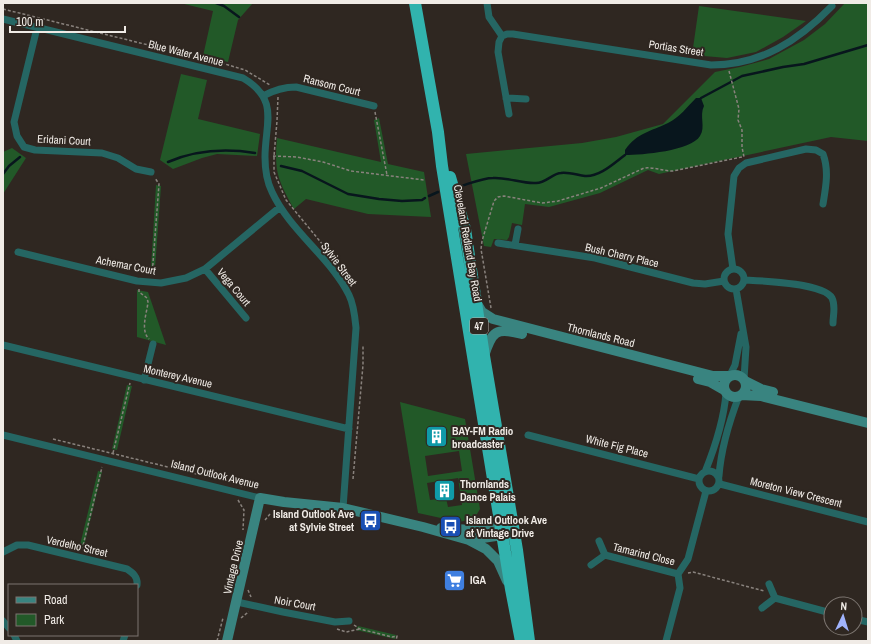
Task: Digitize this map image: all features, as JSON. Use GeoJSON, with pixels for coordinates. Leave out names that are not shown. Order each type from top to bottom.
{"type":"FeatureCollection","features":[{"type":"Feature","properties":{"kind":"highway","name":"Cleveland Redland Bay Road"},"geometry":{"type":"LineString","coordinates":[[415,3],[438,132],[462,290],[507,529],[522,585],[528,641]]}},
{"type":"Feature","properties":{"kind":"highway","name":"Cleveland Redland Bay Road"},"geometry":{"type":"LineString","coordinates":[[438,132],[465,229],[484,356],[507,529],[511,589],[521,641]]}},
{"type":"Feature","properties":{"kind":"highway"},"geometry":{"type":"LineString","coordinates":[[462,290],[462,263],[457,233],[458,229],[465,229]]}},
{"type":"Feature","properties":{"kind":"street"},"geometry":{"type":"LineString","coordinates":[[487,3],[489,17],[502,36],[499,42],[498,52],[509,114]]}},
{"type":"Feature","properties":{"kind":"street","name":"Portias Street"},"geometry":{"type":"LineString","coordinates":[[502,36],[513,34],[700,63],[728,65],[748,61],[793,40],[816,22],[832,4]]}},
{"type":"Feature","properties":{"kind":"street","name":"Blue Water Avenue"},"geometry":{"type":"LineString","coordinates":[[3,19],[243,78],[254,84],[263,96]]}},
{"type":"Feature","properties":{"kind":"street","name":"Eridani Court"},"geometry":{"type":"LineString","coordinates":[[37,28],[14,122],[16,136],[24,146],[35,150],[102,153],[118,158],[136,169],[152,172]]}},
{"type":"Feature","properties":{"kind":"street","name":"Ransom Court"},"geometry":{"type":"LineString","coordinates":[[263,96],[274,90],[285,87],[296,87],[374,106]]}},
{"type":"Feature","properties":{"kind":"street","name":"Sylvie Street"},"geometry":{"type":"LineString","coordinates":[[263,96],[268,115],[265,157],[271,190],[280,208],[342,282],[352,304],[356,328],[343,508]]}},
{"type":"Feature","properties":{"kind":"street"},"geometry":{"type":"LineString","coordinates":[[506,98],[526,99]]}},
{"type":"Feature","properties":{"kind":"street"},"geometry":{"type":"LineString","coordinates":[[733,269],[728,234],[734,176],[745,160],[806,149],[816,150],[822,154],[826,163],[827,182],[823,204]]}},
{"type":"Feature","properties":{"kind":"street","name":"Achemar Court"},"geometry":{"type":"LineString","coordinates":[[18,252],[145,282],[161,283],[173,281],[186,278],[205,269],[280,208]]}},
{"type":"Feature","properties":{"kind":"street"},"geometry":{"type":"LineString","coordinates":[[515,245],[518,229]]}},
{"type":"Feature","properties":{"kind":"street","name":"Bush Cherry Place"},"geometry":{"type":"LineString","coordinates":[[498,243],[595,258],[693,283],[705,284],[724,281]]}},
{"type":"Feature","properties":{"kind":"street","name":"Vega Court"},"geometry":{"type":"LineString","coordinates":[[205,269],[246,318]]}},
{"type":"Feature","properties":{"kind":"street"},"geometry":{"type":"LineString","coordinates":[[733,269],[740,270],[743,273],[745,280],[742,286],[736,289],[727,287],[724,281],[725,275],[733,269]]}},
{"type":"Feature","properties":{"kind":"street"},"geometry":{"type":"LineString","coordinates":[[745,280],[812,286],[825,292],[831,297],[834,305],[833,323]]}},
{"type":"Feature","properties":{"kind":"street"},"geometry":{"type":"LineString","coordinates":[[736,289],[746,347],[744,380],[746,386],[745,391],[740,396],[733,411],[721,457],[719,476],[720,484],[714,490],[706,491],[700,486],[699,479],[705,472],[712,454],[725,408],[724,380],[729,376],[735,365],[742,327]]}},
{"type":"Feature","properties":{"kind":"street","name":"Thornlands Road"},"geometry":{"type":"LineString","coordinates":[[476,302],[482,312],[493,319],[714,376],[729,376],[735,374],[761,388],[868,416]]}},
{"type":"Feature","properties":{"kind":"street","name":"Thornlands Road"},"geometry":{"type":"LineString","coordinates":[[484,356],[489,341],[494,334],[501,331],[510,331],[710,382],[732,397],[761,396],[868,423]]}},
{"type":"Feature","properties":{"kind":"street"},"geometry":{"type":"LineString","coordinates":[[144,380],[153,344]]}},
{"type":"Feature","properties":{"kind":"street","name":"Monterey Avenue"},"geometry":{"type":"LineString","coordinates":[[3,345],[349,428]]}},
{"type":"Feature","properties":{"kind":"street","name":"Island Outlook Avenue"},"geometry":{"type":"LineString","coordinates":[[3,435],[260,498],[343,508],[423,527],[469,540],[507,529]]}},
{"type":"Feature","properties":{"kind":"street","name":"White Fig Place"},"geometry":{"type":"LineString","coordinates":[[528,435],[699,479]]}},
{"type":"Feature","properties":{"kind":"street"},"geometry":{"type":"LineString","coordinates":[[705,472],[715,472],[719,476]]}},
{"type":"Feature","properties":{"kind":"street","name":"Moreton View Crescent"},"geometry":{"type":"LineString","coordinates":[[720,484],[868,522]]}},
{"type":"Feature","properties":{"kind":"street"},"geometry":{"type":"LineString","coordinates":[[666,641],[680,588],[678,574],[688,559],[706,491]]}},
{"type":"Feature","properties":{"kind":"street","name":"Vintage Drive"},"geometry":{"type":"LineString","coordinates":[[227,641],[260,498]]}},
{"type":"Feature","properties":{"kind":"street","name":"Island Outlook Avenue"},"geometry":{"type":"LineString","coordinates":[[423,527],[471,530],[507,529]]}},
{"type":"Feature","properties":{"kind":"street"},"geometry":{"type":"LineString","coordinates":[[469,540],[486,549],[498,561],[511,589]]}},
{"type":"Feature","properties":{"kind":"street","name":"Tamarind Close"},"geometry":{"type":"LineString","coordinates":[[599,541],[605,555]]}},
{"type":"Feature","properties":{"kind":"street","name":"Verdelho Street"},"geometry":{"type":"LineString","coordinates":[[3,552],[17,545],[28,545],[127,569],[134,574],[137,584]]}},
{"type":"Feature","properties":{"kind":"street","name":"Tamarind Close"},"geometry":{"type":"LineString","coordinates":[[605,555],[678,574]]}},
{"type":"Feature","properties":{"kind":"street","name":"Tamarind Close"},"geometry":{"type":"LineString","coordinates":[[591,565],[605,555]]}},
{"type":"Feature","properties":{"kind":"street"},"geometry":{"type":"LineString","coordinates":[[769,584],[775,598]]}},
{"type":"Feature","properties":{"kind":"street"},"geometry":{"type":"LineString","coordinates":[[762,608],[775,598]]}},
{"type":"Feature","properties":{"kind":"street"},"geometry":{"type":"LineString","coordinates":[[775,598],[823,610]]}},
{"type":"Feature","properties":{"kind":"street","name":"Noir Court"},"geometry":{"type":"LineString","coordinates":[[237,602],[335,622],[349,621]]}},
{"type":"Feature","properties":{"kind":"path"},"geometry":{"type":"LineString","coordinates":[[3,9],[238,68],[245,70],[264,83],[269,83],[278,97],[274,172],[286,200],[350,280],[353,286]]}},
{"type":"Feature","properties":{"kind":"path"},"geometry":{"type":"LineString","coordinates":[[493,319],[481,249],[494,201],[498,197],[504,196],[542,203],[558,201],[601,188],[644,168],[651,167],[663,171],[673,171],[745,160],[742,147],[742,130],[738,120],[738,110],[731,78]]}},
{"type":"Feature","properties":{"kind":"path"},"geometry":{"type":"LineString","coordinates":[[374,106],[387,175]]}},
{"type":"Feature","properties":{"kind":"path"},"geometry":{"type":"LineString","coordinates":[[265,157],[297,157],[323,162],[351,171],[424,180]]}},
{"type":"Feature","properties":{"kind":"path"},"geometry":{"type":"LineString","coordinates":[[152,172],[159,184],[152,278],[140,286],[139,292],[147,298],[148,302],[144,330],[146,336],[153,344]]}},
{"type":"Feature","properties":{"kind":"path"},"geometry":{"type":"LineString","coordinates":[[353,479],[362,379],[363,342]]}},
{"type":"Feature","properties":{"kind":"path"},"geometry":{"type":"LineString","coordinates":[[80,558],[101,468],[113,453],[132,377]]}},
{"type":"Feature","properties":{"kind":"path"},"geometry":{"type":"LineString","coordinates":[[51,438],[242,485],[237,502],[244,510],[243,530]]}},
{"type":"Feature","properties":{"kind":"path"},"geometry":{"type":"LineString","coordinates":[[264,522],[270,514]]}},
{"type":"Feature","properties":{"kind":"path"},"geometry":{"type":"LineString","coordinates":[[678,574],[693,572],[762,590],[775,598]]}},
{"type":"Feature","properties":{"kind":"path"},"geometry":{"type":"LineString","coordinates":[[241,618],[247,613],[252,597],[248,591],[248,586]]}},
{"type":"Feature","properties":{"kind":"path"},"geometry":{"type":"LineString","coordinates":[[217,641],[223,615]]}},
{"type":"Feature","properties":{"kind":"path"},"geometry":{"type":"LineString","coordinates":[[349,621],[360,629],[392,637],[397,636],[396,641]]}},
{"type":"Feature","properties":{"kind":"green space"},"geometry":{"type":"Polygon","coordinates":[[[180,3],[253,3],[238,20],[228,62],[203,56],[213,11],[180,3]]]}},
{"type":"Feature","properties":{"kind":"green space"},"geometry":{"type":"Polygon","coordinates":[[[845,3],[868,3],[868,141],[831,137],[659,174],[648,170],[600,193],[549,207],[525,204],[522,225],[512,223],[507,240],[494,239],[491,247],[484,246],[466,154],[582,143],[616,137],[663,124],[715,72],[769,59],[804,40],[825,24],[845,3]]]}},
{"type":"Feature","properties":{"kind":"green space"},"geometry":{"type":"Polygon","coordinates":[[[699,6],[806,21],[783,37],[756,52],[727,58],[692,55],[699,6]]]}},
{"type":"Feature","properties":{"kind":"green space"},"geometry":{"type":"Polygon","coordinates":[[[181,74],[207,80],[198,119],[260,134],[257,156],[217,154],[173,169],[160,160],[181,74]]]}},
{"type":"Feature","properties":{"kind":"green space"},"geometry":{"type":"Polygon","coordinates":[[[379,118],[388,164],[424,172],[431,217],[368,214],[306,199],[294,209],[278,175],[276,159],[277,138],[381,162],[374,120],[379,118]]]}},
{"type":"Feature","properties":{"kind":"green space"},"geometry":{"type":"Polygon","coordinates":[[[12,148],[26,158],[3,194],[3,152],[12,148]]]}},
{"type":"Feature","properties":{"kind":"green space"},"geometry":{"type":"Polygon","coordinates":[[[156,185],[161,186],[155,268],[151,268],[156,185]]]}},
{"type":"Feature","properties":{"kind":"green space"},"geometry":{"type":"Polygon","coordinates":[[[137,290],[148,292],[166,345],[137,337],[137,290]]]}},
{"type":"Feature","properties":{"kind":"green space"},"geometry":{"type":"Polygon","coordinates":[[[127,385],[132,386],[117,450],[112,449],[127,385]]]}},
{"type":"Feature","properties":{"kind":"green space"},"geometry":{"type":"Polygon","coordinates":[[[400,402],[465,419],[480,509],[474,519],[459,522],[418,513],[400,402]],[[444,429],[427,432],[428,444],[446,442],[444,429]],[[459,451],[425,456],[428,476],[462,471],[459,451]],[[458,478],[427,483],[430,500],[446,498],[448,507],[462,505],[458,478]]]}},
{"type":"Feature","properties":{"kind":"green space"},"geometry":{"type":"Polygon","coordinates":[[[98,471],[102,472],[83,550],[79,549],[98,471]]]}},
{"type":"Feature","properties":{"kind":"green space"},"geometry":{"type":"Polygon","coordinates":[[[358,626],[396,635],[395,639],[356,630],[358,626]]]}},
{"type":"Feature","properties":{"kind":"shaded area"},"geometry":{"type":"Polygon","coordinates":[[[696,98],[701,98],[704,106],[702,114],[702,133],[695,141],[677,149],[625,155],[625,150],[635,139],[672,121],[680,115],[696,98]]]}},
{"type":"Feature","properties":{"kind":"waterway"},"geometry":{"type":"LineString","coordinates":[[216,3],[224,6],[239,17]]}},
{"type":"Feature","properties":{"kind":"waterway"},"geometry":{"type":"LineString","coordinates":[[701,98],[742,76],[804,64],[868,45]]}},
{"type":"Feature","properties":{"kind":"waterway"},"geometry":{"type":"LineString","coordinates":[[168,162],[189,155],[210,151],[244,151],[255,153]]}},
{"type":"Feature","properties":{"kind":"waterway"},"geometry":{"type":"LineString","coordinates":[[461,186],[489,178],[504,178],[540,183],[558,173],[591,176],[606,169],[625,155]]}},
{"type":"Feature","properties":{"kind":"waterway"},"geometry":{"type":"LineString","coordinates":[[3,174],[9,166],[20,157]]}},
{"type":"Feature","properties":{"kind":"waterway"},"geometry":{"type":"LineString","coordinates":[[281,166],[302,171],[348,194],[402,201],[422,200],[425,198]]}},
{"type":"Feature","properties":{"kind":"waterway"},"geometry":{"type":"LineString","coordinates":[[429,196],[438,192]]}},
{"type":"Feature","properties":{"kind":"place","name":"BAY-FM Radio broadcaster"},"geometry":{"type":"Point","coordinates":[436,437]}},
{"type":"Feature","properties":{"kind":"place","name":"Thornlands Dance Palais"},"geometry":{"type":"Point","coordinates":[444,490]}},
{"type":"Feature","properties":{"kind":"place","name":"Island Outlook Ave at Sylvie Street"},"geometry":{"type":"Point","coordinates":[370,520]}},
{"type":"Feature","properties":{"kind":"place","name":"Island Outlook Ave at Vintage Drive"},"geometry":{"type":"Point","coordinates":[451,526]}},
{"type":"Feature","properties":{"kind":"place","name":"IGA"},"geometry":{"type":"Point","coordinates":[455,580]}}]}
